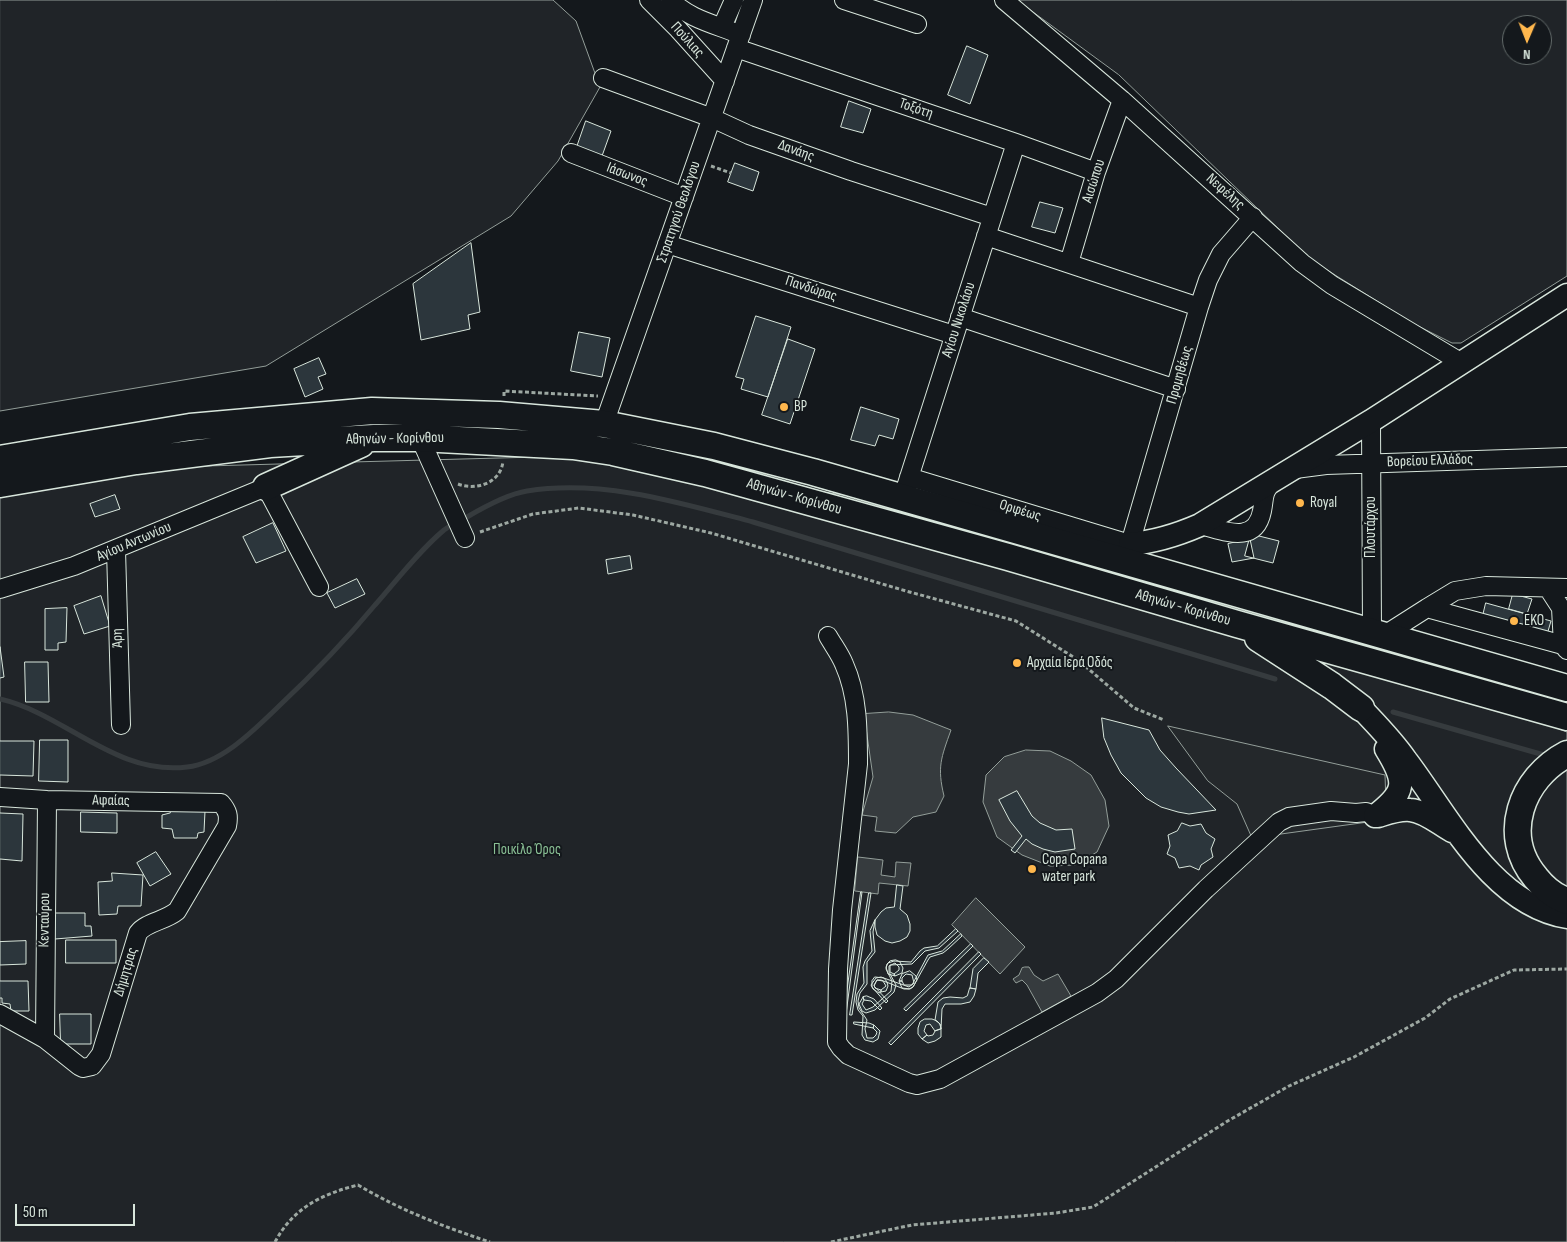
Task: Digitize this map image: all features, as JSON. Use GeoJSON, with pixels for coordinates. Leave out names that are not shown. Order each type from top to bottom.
{"type":"FeatureCollection","features":[{"type":"Feature","properties":{"kind":"highway","name":"Αθηνών - Κορίνθου"},"geometry":{"type":"LineString","coordinates":[[0,459],[190,427],[372,411],[465,413],[604,424],[906,487],[994,523],[1567,688]]}},
{"type":"Feature","properties":{"kind":"highway","name":"Αθηνών - Κορίνθου"},"geometry":{"type":"LineString","coordinates":[[0,484],[136,461],[270,444],[374,438],[420,438],[573,446],[613,452],[705,473],[1008,557],[1567,717]]}},
{"type":"Feature","properties":{"kind":"highway"},"geometry":{"type":"LineString","coordinates":[[266,487],[374,438]]}},
{"type":"Feature","properties":{"kind":"highway"},"geometry":{"type":"LineString","coordinates":[[994,523],[1130,544]]}},
{"type":"Feature","properties":{"kind":"highway"},"geometry":{"type":"LineString","coordinates":[[1237,624],[1332,686],[1361,708]]}},
{"type":"Feature","properties":{"kind":"highway"},"geometry":{"type":"LineString","coordinates":[[1567,754],[1548,766],[1532,783],[1522,804],[1518,827],[1520,850],[1531,872],[1546,889],[1567,901]]}},
{"type":"Feature","properties":{"kind":"main road"},"geometry":{"type":"LineString","coordinates":[[1130,544],[1173,537],[1200,525],[1371,421],[1567,295]]}},
{"type":"Feature","properties":{"kind":"main road"},"geometry":{"type":"LineString","coordinates":[[1361,708],[1399,773],[1400,792],[1397,797],[1375,816]]}},
{"type":"Feature","properties":{"kind":"main road"},"geometry":{"type":"LineString","coordinates":[[1361,708],[1407,760],[1459,835],[1488,870],[1514,894],[1545,911],[1567,917]]}},
{"type":"Feature","properties":{"kind":"main road"},"geometry":{"type":"LineString","coordinates":[[1375,816],[1409,810],[1417,811],[1459,835]]}},
{"type":"Feature","properties":{"kind":"street","name":"Πούλιας"},"geometry":{"type":"LineString","coordinates":[[649,0],[678,29],[724,81]]}},
{"type":"Feature","properties":{"kind":"street","name":"Τοξότη"},"geometry":{"type":"LineString","coordinates":[[671,0],[676,6],[704,22],[722,27],[738,42],[1096,172]]}},
{"type":"Feature","properties":{"kind":"street"},"geometry":{"type":"LineString","coordinates":[[722,27],[734,0]]}},
{"type":"Feature","properties":{"kind":"street","name":"Στρατηγού Θεολόγου"},"geometry":{"type":"LineString","coordinates":[[604,424],[753,0]]}},
{"type":"Feature","properties":{"kind":"street"},"geometry":{"type":"LineString","coordinates":[[844,0],[917,24]]}},
{"type":"Feature","properties":{"kind":"street","name":"Νεφέλης"},"geometry":{"type":"LineString","coordinates":[[1004,0],[1122,100],[1302,263],[1332,285],[1462,363]]}},
{"type":"Feature","properties":{"kind":"street","name":"Δανάης"},"geometry":{"type":"LineString","coordinates":[[603,78],[712,118],[749,135],[851,171],[992,216]]}},
{"type":"Feature","properties":{"kind":"street","name":"Αισώπου"},"geometry":{"type":"LineString","coordinates":[[1069,263],[1096,172],[1122,100]]}},
{"type":"Feature","properties":{"kind":"street","name":"Αγίου Νικολάου"},"geometry":{"type":"LineString","coordinates":[[906,487],[1016,143]]}},
{"type":"Feature","properties":{"kind":"street","name":"Ιάσωνος"},"geometry":{"type":"LineString","coordinates":[[571,153],[684,197]]}},
{"type":"Feature","properties":{"kind":"street","name":"Προμηθέως"},"geometry":{"type":"LineString","coordinates":[[1130,544],[1208,280],[1221,254],[1253,217]]}},
{"type":"Feature","properties":{"kind":"street"},"geometry":{"type":"LineString","coordinates":[[986,236],[1199,307]]}},
{"type":"Feature","properties":{"kind":"street","name":"Πανδώρας"},"geometry":{"type":"LineString","coordinates":[[667,244],[954,335]]}},
{"type":"Feature","properties":{"kind":"street"},"geometry":{"type":"LineString","coordinates":[[960,317],[1176,389]]}},
{"type":"Feature","properties":{"kind":"street","name":"Πλουτάρχου"},"geometry":{"type":"LineString","coordinates":[[1371,421],[1378,634]]}},
{"type":"Feature","properties":{"kind":"street"},"geometry":{"type":"LineString","coordinates":[[420,438],[465,538]]}},
{"type":"Feature","properties":{"kind":"street","name":"Βορείου Ελλάδος"},"geometry":{"type":"LineString","coordinates":[[1294,469],[1326,464],[1567,457]]}},
{"type":"Feature","properties":{"kind":"street"},"geometry":{"type":"LineString","coordinates":[[266,487],[319,587]]}},
{"type":"Feature","properties":{"kind":"street","name":"Αγίου Αντωνίου"},"geometry":{"type":"LineString","coordinates":[[0,589],[74,566],[116,550],[266,487]]}},
{"type":"Feature","properties":{"kind":"street","name":"Ορφέως"},"geometry":{"type":"LineString","coordinates":[[906,487],[1130,544]]}},
{"type":"Feature","properties":{"kind":"street","name":"Άρη"},"geometry":{"type":"LineString","coordinates":[[116,550],[121,725]]}},
{"type":"Feature","properties":{"kind":"street"},"geometry":{"type":"LineString","coordinates":[[1378,634],[1455,591],[1486,586],[1567,588]]}},
{"type":"Feature","properties":{"kind":"street"},"geometry":{"type":"LineString","coordinates":[[1427,608],[1565,647],[1561,608],[1548,588]]}},
{"type":"Feature","properties":{"kind":"street"},"geometry":{"type":"LineString","coordinates":[[828,636],[844,663],[853,690],[858,741],[858,764],[842,910],[837,1042],[848,1055],[909,1083],[916,1085],[940,1079],[1097,993],[1116,979],[1206,889],[1279,822],[1289,817],[1331,811],[1366,812],[1375,816]]}},
{"type":"Feature","properties":{"kind":"street","name":"Αφαίας"},"geometry":{"type":"LineString","coordinates":[[0,796],[47,800],[221,803]]}},
{"type":"Feature","properties":{"kind":"street","name":"Κενταύρου"},"geometry":{"type":"LineString","coordinates":[[45,1039],[47,800]]}},
{"type":"Feature","properties":{"kind":"street","name":"Δήμητρας"},"geometry":{"type":"LineString","coordinates":[[0,1014],[45,1039],[79,1066],[88,1068],[96,1063],[101,1054],[138,934],[145,927],[167,919],[177,911],[227,826],[228,814],[226,808],[221,803]]}},
{"type":"Feature","properties":{"kind":"path"},"geometry":{"type":"LineString","coordinates":[[697,161],[731,173]]}},
{"type":"Feature","properties":{"kind":"path"},"geometry":{"type":"LineString","coordinates":[[504,396],[504,391],[580,394],[613,398]]}},
{"type":"Feature","properties":{"kind":"path"},"geometry":{"type":"LineString","coordinates":[[434,469],[442,468],[449,479],[459,485],[476,487],[486,484],[496,477],[502,468],[503,460]]}},
{"type":"Feature","properties":{"kind":"path"},"geometry":{"type":"LineString","coordinates":[[465,538],[533,514],[579,508],[633,515],[710,533],[1016,622],[1078,660],[1134,708],[1164,720]]}},
{"type":"Feature","properties":{"kind":"path"},"geometry":{"type":"LineString","coordinates":[[831,1242],[912,1225],[1056,1213],[1093,1207],[1226,1122],[1289,1086],[1354,1057],[1425,1018],[1450,999],[1514,970],[1567,969]]}},
{"type":"Feature","properties":{"kind":"path"},"geometry":{"type":"LineString","coordinates":[[275,1242],[280,1232],[302,1208],[333,1191],[358,1185],[382,1199],[420,1216],[490,1242]]}},
{"type":"Feature","properties":{"kind":"green space"},"geometry":{"type":"Polygon","coordinates":[[[0,0],[553,0],[576,21],[600,87],[558,161],[511,216],[266,366],[0,411],[0,0]]]}},
{"type":"Feature","properties":{"kind":"green space"},"geometry":{"type":"Polygon","coordinates":[[[1017,0],[1567,0],[1567,276],[1461,343],[1452,343],[1412,323],[1311,260],[1119,75],[1017,0]]]}},
{"type":"Feature","properties":{"kind":"green space","name":"Ποικίλο Όρος"},"geometry":{"type":"Polygon","coordinates":[[[575,456],[1030,522],[1567,732],[1567,1242],[0,1242],[0,472],[575,456]]]}},
{"type":"Feature","properties":{"kind":"shaded area"},"geometry":{"type":"Polygon","coordinates":[[[889,712],[913,715],[951,730],[941,763],[944,796],[936,812],[913,817],[896,833],[875,831],[877,817],[862,815],[873,777],[864,714],[889,712]]]}},
{"type":"Feature","properties":{"kind":"shaded area"},"geometry":{"type":"Polygon","coordinates":[[[1168,726],[1385,775],[1386,804],[1368,822],[1252,838],[1237,804],[1208,781],[1168,726]]]}},
{"type":"Feature","properties":{"kind":"shaded area"},"geometry":{"type":"Polygon","coordinates":[[[1026,750],[1050,751],[1071,761],[1091,775],[1105,800],[1109,826],[1097,852],[1075,865],[1050,866],[1022,855],[997,837],[983,802],[986,775],[1004,757],[1026,750]]]}},
{"type":"Feature","properties":{"kind":"shaded area"},"geometry":{"type":"Polygon","coordinates":[[[858,857],[883,860],[881,875],[895,877],[896,862],[911,863],[908,886],[879,883],[878,894],[855,891],[858,857]]]}},
{"type":"Feature","properties":{"kind":"shaded area"},"geometry":{"type":"Polygon","coordinates":[[[976,898],[1025,947],[1000,974],[952,925],[976,898]]]}},
{"type":"Feature","properties":{"kind":"shaded area"},"geometry":{"type":"Polygon","coordinates":[[[1025,967],[1029,967],[1034,975],[1043,981],[1058,974],[1071,996],[1042,1012],[1027,985],[1022,980],[1016,983],[1013,979],[1025,967]]]}},
{"type":"Feature","properties":{"kind":"building"},"geometry":{"type":"Polygon","coordinates":[[[967,46],[988,55],[970,104],[948,95],[967,46]]]}},
{"type":"Feature","properties":{"kind":"building"},"geometry":{"type":"Polygon","coordinates":[[[849,101],[871,109],[863,133],[841,127],[849,101]]]}},
{"type":"Feature","properties":{"kind":"building"},"geometry":{"type":"Polygon","coordinates":[[[586,121],[611,131],[602,156],[577,147],[586,121]]]}},
{"type":"Feature","properties":{"kind":"building"},"geometry":{"type":"Polygon","coordinates":[[[735,163],[759,172],[753,191],[728,182],[735,163]]]}},
{"type":"Feature","properties":{"kind":"building"},"geometry":{"type":"Polygon","coordinates":[[[1040,202],[1063,208],[1055,233],[1032,227],[1040,202]]]}},
{"type":"Feature","properties":{"kind":"building"},"geometry":{"type":"Polygon","coordinates":[[[471,243],[480,312],[468,315],[470,329],[421,340],[413,284],[471,243]]]}},
{"type":"Feature","properties":{"kind":"building"},"geometry":{"type":"Polygon","coordinates":[[[756,316],[791,327],[768,397],[741,389],[744,379],[736,377],[756,316]]]}},
{"type":"Feature","properties":{"kind":"building"},"geometry":{"type":"Polygon","coordinates":[[[579,332],[610,338],[602,377],[571,371],[579,332]]]}},
{"type":"Feature","properties":{"kind":"building"},"geometry":{"type":"Polygon","coordinates":[[[788,339],[815,349],[790,424],[762,415],[788,339]]]}},
{"type":"Feature","properties":{"kind":"building"},"geometry":{"type":"Polygon","coordinates":[[[319,358],[326,374],[318,377],[323,389],[305,397],[294,369],[319,358]]]}},
{"type":"Feature","properties":{"kind":"building"},"geometry":{"type":"Polygon","coordinates":[[[861,407],[899,419],[893,439],[879,435],[875,446],[851,440],[861,407]]]}},
{"type":"Feature","properties":{"kind":"building"},"geometry":{"type":"Polygon","coordinates":[[[115,495],[120,509],[95,517],[90,504],[115,495]]]}},
{"type":"Feature","properties":{"kind":"building"},"geometry":{"type":"Polygon","coordinates":[[[273,523],[286,551],[256,563],[243,537],[273,523]]]}},
{"type":"Feature","properties":{"kind":"building"},"geometry":{"type":"Polygon","coordinates":[[[1251,534],[1279,541],[1273,563],[1245,556],[1251,534]]]}},
{"type":"Feature","properties":{"kind":"building"},"geometry":{"type":"Polygon","coordinates":[[[1250,539],[1254,558],[1232,562],[1228,544],[1250,539]]]}},
{"type":"Feature","properties":{"kind":"building"},"geometry":{"type":"Polygon","coordinates":[[[630,556],[632,569],[608,574],[606,560],[630,556]]]}},
{"type":"Feature","properties":{"kind":"building"},"geometry":{"type":"Polygon","coordinates":[[[357,579],[365,594],[335,608],[327,593],[357,579]]]}},
{"type":"Feature","properties":{"kind":"building"},"geometry":{"type":"Polygon","coordinates":[[[1513,594],[1532,599],[1527,614],[1509,609],[1513,594]]]}},
{"type":"Feature","properties":{"kind":"building"},"geometry":{"type":"Polygon","coordinates":[[[101,596],[110,626],[84,634],[74,606],[101,596]]]}},
{"type":"Feature","properties":{"kind":"building"},"geometry":{"type":"Polygon","coordinates":[[[1486,603],[1551,621],[1546,638],[1482,620],[1486,603]]]}},
{"type":"Feature","properties":{"kind":"building"},"geometry":{"type":"Polygon","coordinates":[[[67,608],[66,642],[58,643],[58,650],[45,650],[45,609],[67,608]]]}},
{"type":"Feature","properties":{"kind":"building"},"geometry":{"type":"Polygon","coordinates":[[[0,647],[4,677],[0,678],[0,647]]]}},
{"type":"Feature","properties":{"kind":"building"},"geometry":{"type":"Polygon","coordinates":[[[25,662],[48,662],[49,702],[26,702],[25,662]]]}},
{"type":"Feature","properties":{"kind":"building"},"geometry":{"type":"Polygon","coordinates":[[[1102,718],[1149,730],[1160,750],[1216,810],[1189,814],[1161,807],[1146,798],[1121,773],[1111,755],[1104,738],[1102,718]]]}},
{"type":"Feature","properties":{"kind":"building"},"geometry":{"type":"Polygon","coordinates":[[[40,740],[68,740],[68,782],[39,781],[40,740]]]}},
{"type":"Feature","properties":{"kind":"building"},"geometry":{"type":"Polygon","coordinates":[[[0,741],[34,741],[33,776],[0,775],[0,741]]]}},
{"type":"Feature","properties":{"kind":"building"},"geometry":{"type":"Polygon","coordinates":[[[1017,791],[1032,816],[1040,823],[1056,830],[1072,829],[1075,849],[1055,852],[1043,849],[1026,839],[1015,853],[1011,850],[1022,836],[1010,821],[999,800],[1017,791]]]}},
{"type":"Feature","properties":{"kind":"building"},"geometry":{"type":"Polygon","coordinates":[[[170,809],[205,811],[204,832],[198,833],[197,838],[174,838],[172,829],[162,828],[162,815],[170,813],[170,809]]]}},
{"type":"Feature","properties":{"kind":"building"},"geometry":{"type":"Polygon","coordinates":[[[81,812],[117,813],[117,833],[81,832],[81,812]]]}},
{"type":"Feature","properties":{"kind":"building"},"geometry":{"type":"Polygon","coordinates":[[[0,813],[23,814],[22,861],[0,859],[0,813]]]}},
{"type":"Feature","properties":{"kind":"building"},"geometry":{"type":"Polygon","coordinates":[[[1182,823],[1190,826],[1201,824],[1206,833],[1215,839],[1211,849],[1213,857],[1201,865],[1199,870],[1190,866],[1179,868],[1175,858],[1167,854],[1170,846],[1168,835],[1177,831],[1182,823]]]}},
{"type":"Feature","properties":{"kind":"building"},"geometry":{"type":"Polygon","coordinates":[[[156,852],[171,874],[150,886],[137,863],[156,852]]]}},
{"type":"Feature","properties":{"kind":"building"},"geometry":{"type":"Polygon","coordinates":[[[112,873],[143,875],[141,906],[118,906],[117,914],[99,915],[98,882],[112,881],[112,873]]]}},
{"type":"Feature","properties":{"kind":"building"},"geometry":{"type":"Polygon","coordinates":[[[897,885],[903,886],[900,909],[907,915],[910,931],[907,937],[892,943],[885,941],[877,935],[875,920],[886,908],[894,907],[897,885]]]}},
{"type":"Feature","properties":{"kind":"building"},"geometry":{"type":"Polygon","coordinates":[[[861,892],[846,1014],[844,1014],[861,892]]]}},
{"type":"Feature","properties":{"kind":"building"},"geometry":{"type":"Polygon","coordinates":[[[869,893],[871,893],[852,1015],[850,1015],[869,893]]]}},
{"type":"Feature","properties":{"kind":"building"},"geometry":{"type":"Polygon","coordinates":[[[55,913],[85,913],[85,926],[91,926],[92,936],[55,939],[55,913]]]}},
{"type":"Feature","properties":{"kind":"building"},"geometry":{"type":"Polygon","coordinates":[[[875,920],[873,932],[875,952],[867,962],[867,984],[860,993],[858,1001],[859,1008],[867,1020],[865,1029],[867,1038],[873,1038],[876,1035],[877,1032],[873,1028],[874,1025],[880,1031],[878,1039],[873,1042],[865,1040],[862,1035],[863,1016],[858,1010],[856,1002],[857,994],[864,983],[863,967],[872,951],[870,931],[875,920]]]}},
{"type":"Feature","properties":{"kind":"building"},"geometry":{"type":"Polygon","coordinates":[[[956,929],[958,931],[939,948],[925,951],[912,964],[890,965],[890,972],[895,976],[888,974],[886,967],[888,963],[894,961],[911,962],[924,948],[937,946],[956,929]]]}},
{"type":"Feature","properties":{"kind":"building"},"geometry":{"type":"Polygon","coordinates":[[[961,934],[962,936],[943,953],[930,957],[913,987],[910,989],[902,988],[899,981],[902,981],[904,985],[912,985],[928,955],[942,951],[961,934]]]}},
{"type":"Feature","properties":{"kind":"building"},"geometry":{"type":"Polygon","coordinates":[[[66,940],[116,940],[116,963],[66,963],[66,940]]]}},
{"type":"Feature","properties":{"kind":"building"},"geometry":{"type":"Polygon","coordinates":[[[26,941],[26,964],[0,965],[0,942],[26,941]]]}},
{"type":"Feature","properties":{"kind":"building"},"geometry":{"type":"Polygon","coordinates":[[[971,944],[973,946],[906,1011],[904,1009],[971,944]]]}},
{"type":"Feature","properties":{"kind":"building"},"geometry":{"type":"Polygon","coordinates":[[[979,952],[981,954],[891,1045],[889,1043],[979,952]]]}},
{"type":"Feature","properties":{"kind":"building"},"geometry":{"type":"Polygon","coordinates":[[[984,958],[989,962],[978,973],[976,989],[970,988],[973,969],[984,958]]]}},
{"type":"Feature","properties":{"kind":"building"},"geometry":{"type":"Polygon","coordinates":[[[896,960],[900,962],[903,968],[902,973],[895,976],[894,974],[899,970],[899,967],[895,963],[889,966],[889,972],[896,985],[894,992],[875,1010],[866,1013],[862,1011],[859,1004],[863,997],[862,1004],[866,1010],[873,1007],[891,991],[892,981],[886,969],[890,961],[896,960]]]}},
{"type":"Feature","properties":{"kind":"building"},"geometry":{"type":"Polygon","coordinates":[[[910,971],[916,976],[917,980],[913,987],[909,989],[877,980],[874,985],[875,988],[881,990],[879,993],[871,985],[876,978],[881,977],[909,987],[914,983],[912,975],[906,974],[902,981],[899,981],[902,974],[910,971]]]}},
{"type":"Feature","properties":{"kind":"building"},"geometry":{"type":"Polygon","coordinates":[[[875,977],[884,978],[887,982],[886,991],[881,992],[886,986],[883,981],[877,980],[874,986],[888,1001],[886,1003],[872,987],[872,981],[875,977]]]}},
{"type":"Feature","properties":{"kind":"building"},"geometry":{"type":"Polygon","coordinates":[[[0,981],[28,981],[29,1011],[11,1011],[10,1004],[2,1003],[2,998],[0,998],[0,981]]]}},
{"type":"Feature","properties":{"kind":"building"},"geometry":{"type":"Polygon","coordinates":[[[970,988],[976,989],[970,1002],[945,1004],[942,1009],[941,1029],[940,1024],[935,1020],[938,1002],[943,998],[963,998],[967,996],[970,988]]]}},
{"type":"Feature","properties":{"kind":"building"},"geometry":{"type":"Polygon","coordinates":[[[867,996],[874,999],[882,1008],[880,1010],[871,1001],[864,1000],[863,997],[867,996]]]}},
{"type":"Feature","properties":{"kind":"building"},"geometry":{"type":"Polygon","coordinates":[[[60,1014],[91,1014],[91,1044],[61,1044],[60,1014]]]}},
{"type":"Feature","properties":{"kind":"building"},"geometry":{"type":"Polygon","coordinates":[[[925,1019],[937,1021],[941,1029],[935,1031],[930,1024],[926,1025],[924,1031],[927,1035],[922,1039],[918,1034],[918,1028],[920,1022],[925,1019]]]}},
{"type":"Feature","properties":{"kind":"building"},"geometry":{"type":"Polygon","coordinates":[[[854,1022],[874,1025],[873,1028],[854,1024],[854,1022]]]}},
{"type":"Feature","properties":{"kind":"building"},"geometry":{"type":"Polygon","coordinates":[[[941,1029],[941,1037],[935,1041],[928,1043],[922,1039],[927,1035],[933,1035],[935,1031],[941,1029]]]}},
{"type":"Feature","properties":{"kind":"waterway"},"geometry":{"type":"LineString","coordinates":[[0,699],[47,717],[91,742],[137,762],[161,767],[187,767],[200,764],[225,752],[259,726],[340,645],[417,557],[444,530],[504,498],[527,491],[556,488],[584,488],[641,495],[753,522],[1275,679]]}},
{"type":"Feature","properties":{"kind":"waterway"},"geometry":{"type":"LineString","coordinates":[[1393,712],[1544,755]]}},
{"type":"Feature","properties":{"kind":"place","name":"BP"},"geometry":{"type":"Point","coordinates":[784,407]}},
{"type":"Feature","properties":{"kind":"place","name":"Royal"},"geometry":{"type":"Point","coordinates":[1300,503]}},
{"type":"Feature","properties":{"kind":"place","name":"EKO"},"geometry":{"type":"Point","coordinates":[1514,621]}},
{"type":"Feature","properties":{"kind":"place","name":"Αρχαία Ιερά Οδός"},"geometry":{"type":"Point","coordinates":[1017,663]}},
{"type":"Feature","properties":{"kind":"place","name":"Copa Copana water park"},"geometry":{"type":"Point","coordinates":[1032,869]}}]}
